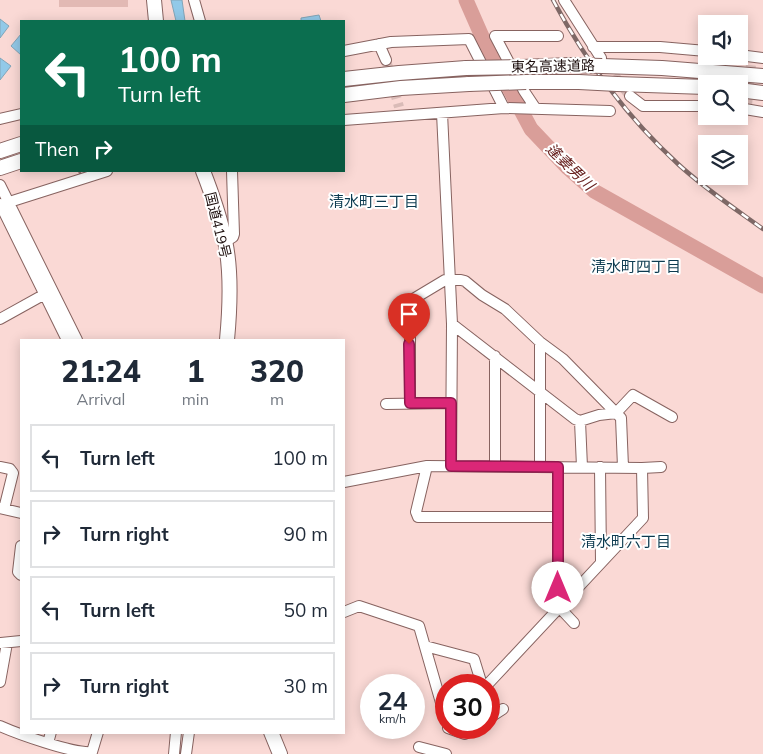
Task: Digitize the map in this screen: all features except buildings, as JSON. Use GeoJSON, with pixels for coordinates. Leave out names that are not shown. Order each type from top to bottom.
{"type":"FeatureCollection","features":[{"type":"Feature","properties":{"kind":"highway"},"geometry":{"type":"LineString","coordinates":[[154,0],[156,20]]}},
{"type":"Feature","properties":{"kind":"highway","name":"東名高速道路"},"geometry":{"type":"LineString","coordinates":[[345,79],[466,68],[570,65],[602,62],[763,76]]}},
{"type":"Feature","properties":{"kind":"highway","name":"東名高速道路"},"geometry":{"type":"LineString","coordinates":[[345,95],[402,88],[526,82],[698,87]]}},
{"type":"Feature","properties":{"kind":"highway"},"geometry":{"type":"LineString","coordinates":[[748,91],[763,93]]}},
{"type":"Feature","properties":{"kind":"highway"},"geometry":{"type":"LineString","coordinates":[[0,151],[20,144]]}},
{"type":"Feature","properties":{"kind":"highway"},"geometry":{"type":"LineString","coordinates":[[0,168],[20,161]]}},
{"type":"Feature","properties":{"kind":"highway","name":"国道419号"},"geometry":{"type":"LineString","coordinates":[[203,172],[214,200],[225,242],[229,270],[230,295],[227,339]]}},
{"type":"Feature","properties":{"kind":"highway"},"geometry":{"type":"LineString","coordinates":[[272,734],[280,754]]}},
{"type":"Feature","properties":{"kind":"street"},"geometry":{"type":"LineString","coordinates":[[194,0],[200,20]]}},
{"type":"Feature","properties":{"kind":"street"},"geometry":{"type":"LineString","coordinates":[[564,0],[602,62]]}},
{"type":"Feature","properties":{"kind":"street"},"geometry":{"type":"LineString","coordinates":[[534,109],[495,36],[558,36]]}},
{"type":"Feature","properties":{"kind":"street"},"geometry":{"type":"LineString","coordinates":[[345,50],[391,42],[470,39],[506,108]]}},
{"type":"Feature","properties":{"kind":"street"},"geometry":{"type":"LineString","coordinates":[[379,44],[386,60]]}},
{"type":"Feature","properties":{"kind":"street"},"geometry":{"type":"LineString","coordinates":[[593,47],[698,50]]}},
{"type":"Feature","properties":{"kind":"street"},"geometry":{"type":"LineString","coordinates":[[630,96],[643,106],[698,106]]}},
{"type":"Feature","properties":{"kind":"street"},"geometry":{"type":"LineString","coordinates":[[345,120],[400,111],[442,113],[506,108],[610,111]]}},
{"type":"Feature","properties":{"kind":"street"},"geometry":{"type":"LineString","coordinates":[[748,108],[763,112]]}},
{"type":"Feature","properties":{"kind":"street"},"geometry":{"type":"LineString","coordinates":[[442,113],[451,280],[451,466]]}},
{"type":"Feature","properties":{"kind":"street"},"geometry":{"type":"LineString","coordinates":[[0,119],[20,114]]}},
{"type":"Feature","properties":{"kind":"street"},"geometry":{"type":"LineString","coordinates":[[2,199],[103,172]]}},
{"type":"Feature","properties":{"kind":"street"},"geometry":{"type":"LineString","coordinates":[[225,242],[233,237],[234,234],[232,172]]}},
{"type":"Feature","properties":{"kind":"street"},"geometry":{"type":"LineString","coordinates":[[2,199],[67,339]]}},
{"type":"Feature","properties":{"kind":"street"},"geometry":{"type":"LineString","coordinates":[[2,199],[76,339]]}},
{"type":"Feature","properties":{"kind":"street"},"geometry":{"type":"LineString","coordinates":[[410,403],[409,304],[413,298],[438,284],[451,280],[465,281],[482,295],[505,309],[540,342],[563,359],[621,418],[623,467]]}},
{"type":"Feature","properties":{"kind":"street"},"geometry":{"type":"LineString","coordinates":[[0,319],[45,294]]}},
{"type":"Feature","properties":{"kind":"street"},"geometry":{"type":"LineString","coordinates":[[452,324],[496,356],[575,419],[580,421],[599,415],[616,413],[632,395],[672,417]]}},
{"type":"Feature","properties":{"kind":"street"},"geometry":{"type":"LineString","coordinates":[[540,342],[540,466]]}},
{"type":"Feature","properties":{"kind":"street"},"geometry":{"type":"LineString","coordinates":[[495,466],[496,356]]}},
{"type":"Feature","properties":{"kind":"street"},"geometry":{"type":"LineString","coordinates":[[386,404],[451,403]]}},
{"type":"Feature","properties":{"kind":"street"},"geometry":{"type":"LineString","coordinates":[[580,421],[582,467]]}},
{"type":"Feature","properties":{"kind":"street"},"geometry":{"type":"LineString","coordinates":[[427,466],[416,512],[418,517],[558,517]]}},
{"type":"Feature","properties":{"kind":"street"},"geometry":{"type":"LineString","coordinates":[[345,482],[427,466],[661,467]]}},
{"type":"Feature","properties":{"kind":"street"},"geometry":{"type":"LineString","coordinates":[[0,467],[13,473],[2,508],[20,513]]}},
{"type":"Feature","properties":{"kind":"street"},"geometry":{"type":"LineString","coordinates":[[558,467],[558,596],[560,608],[574,623]]}},
{"type":"Feature","properties":{"kind":"street"},"geometry":{"type":"LineString","coordinates":[[600,467],[601,562]]}},
{"type":"Feature","properties":{"kind":"street"},"geometry":{"type":"LineString","coordinates":[[497,674],[642,518],[642,468]]}},
{"type":"Feature","properties":{"kind":"street"},"geometry":{"type":"LineString","coordinates":[[20,555],[18,572],[20,574]]}},
{"type":"Feature","properties":{"kind":"street"},"geometry":{"type":"LineString","coordinates":[[345,612],[359,606],[419,626],[435,681]]}},
{"type":"Feature","properties":{"kind":"street"},"geometry":{"type":"LineString","coordinates":[[0,682],[3,643],[20,641]]}},
{"type":"Feature","properties":{"kind":"street"},"geometry":{"type":"LineString","coordinates":[[425,646],[473,658],[479,674]]}},
{"type":"Feature","properties":{"kind":"street"},"geometry":{"type":"LineString","coordinates":[[0,726],[20,733]]}},
{"type":"Feature","properties":{"kind":"street"},"geometry":{"type":"LineString","coordinates":[[23,734],[87,754],[92,752],[97,734]]}},
{"type":"Feature","properties":{"kind":"street"},"geometry":{"type":"LineString","coordinates":[[48,743],[50,734]]}},
{"type":"Feature","properties":{"kind":"street"},"geometry":{"type":"LineString","coordinates":[[174,754],[176,734]]}},
{"type":"Feature","properties":{"kind":"street"},"geometry":{"type":"LineString","coordinates":[[186,754],[189,734]]}},
{"type":"Feature","properties":{"kind":"street"},"geometry":{"type":"LineString","coordinates":[[419,747],[446,754]]}},
{"type":"Feature","properties":{"kind":"shaded area"},"geometry":{"type":"Polygon","coordinates":[[[59,0],[128,0],[128,7],[59,7],[59,0]]]}},
{"type":"Feature","properties":{"kind":"waterway","name":"逢妻男川"},"geometry":{"type":"LineString","coordinates":[[466,0],[484,41],[531,129],[568,168],[594,191],[763,286]]}},
{"type":"Feature","properties":{"kind":"tunnel"},"geometry":{"type":"LineString","coordinates":[[386,60],[399,107]]}},
{"type":"Feature","properties":{"kind":"tunnel"},"geometry":{"type":"LineString","coordinates":[[605,63],[630,96]]}},
{"type":"Feature","properties":{"kind":"tunnel"},"geometry":{"type":"LineString","coordinates":[[748,95],[751,64]]}},
{"type":"Feature","properties":{"kind":"railway"},"geometry":{"type":"LineString","coordinates":[[553,0],[593,66],[642,127],[688,173],[763,229]]}},
{"type":"Feature","properties":{"kind":"district","name":"清水町三丁目"},"geometry":{"type":"Point","coordinates":[374,202]}},
{"type":"Feature","properties":{"kind":"district","name":"清水町四丁目"},"geometry":{"type":"Point","coordinates":[636,267]}},
{"type":"Feature","properties":{"kind":"district","name":"清水町六丁目"},"geometry":{"type":"Point","coordinates":[626,542]}},
{"type":"Feature","properties":{"kind":"route"},"geometry":{"type":"LineString","coordinates":[[409,344],[410,403],[451,403],[451,466],[558,467],[558,588]]}}]}
